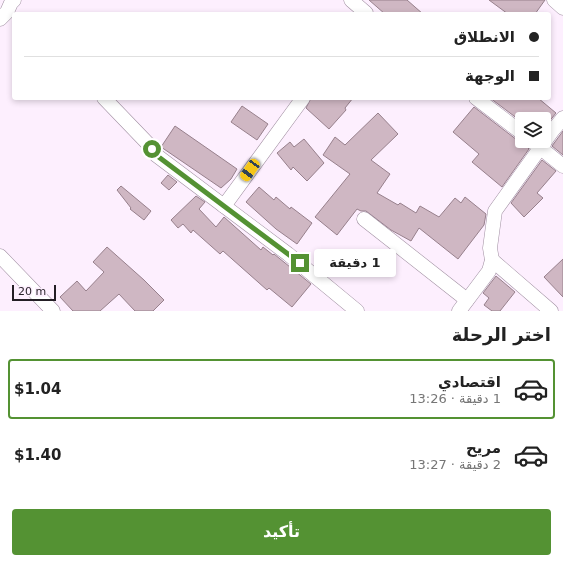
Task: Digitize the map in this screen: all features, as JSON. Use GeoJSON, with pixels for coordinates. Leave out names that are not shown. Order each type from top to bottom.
{"type":"FeatureCollection","features":[{"type":"Feature","properties":{"kind":"street"},"geometry":{"type":"LineString","coordinates":[[7,16],[11,3],[14,0]]}},
{"type":"Feature","properties":{"kind":"street"},"geometry":{"type":"LineString","coordinates":[[351,0],[364,12]]}},
{"type":"Feature","properties":{"kind":"street"},"geometry":{"type":"LineString","coordinates":[[554,0],[563,8]]}},
{"type":"Feature","properties":{"kind":"street"},"geometry":{"type":"LineString","coordinates":[[106,100],[156,155],[288,254],[357,311]]}},
{"type":"Feature","properties":{"kind":"street"},"geometry":{"type":"LineString","coordinates":[[224,206],[302,100]]}},
{"type":"Feature","properties":{"kind":"street"},"geometry":{"type":"LineString","coordinates":[[479,100],[515,128]]}},
{"type":"Feature","properties":{"kind":"street"},"geometry":{"type":"LineString","coordinates":[[551,130],[563,118]]}},
{"type":"Feature","properties":{"kind":"street"},"geometry":{"type":"LineString","coordinates":[[364,219],[463,306],[489,271],[492,260],[490,248],[495,211],[534,148]]}},
{"type":"Feature","properties":{"kind":"street"},"geometry":{"type":"LineString","coordinates":[[541,148],[563,166]]}},
{"type":"Feature","properties":{"kind":"street"},"geometry":{"type":"LineString","coordinates":[[0,256],[53,311]]}},
{"type":"Feature","properties":{"kind":"street"},"geometry":{"type":"LineString","coordinates":[[492,260],[551,311]]}},
{"type":"Feature","properties":{"kind":"building"},"geometry":{"type":"Polygon","coordinates":[[[369,0],[407,0],[421,12],[383,12],[369,0]]]}},
{"type":"Feature","properties":{"kind":"building"},"geometry":{"type":"Polygon","coordinates":[[[489,0],[545,0],[536,12],[505,12],[489,0]]]}},
{"type":"Feature","properties":{"kind":"building"},"geometry":{"type":"Polygon","coordinates":[[[310,100],[351,100],[345,108],[346,110],[329,129],[306,108],[310,100]]]}},
{"type":"Feature","properties":{"kind":"building"},"geometry":{"type":"Polygon","coordinates":[[[493,100],[540,100],[556,113],[551,119],[551,112],[515,112],[515,117],[493,100]]]}},
{"type":"Feature","properties":{"kind":"building"},"geometry":{"type":"Polygon","coordinates":[[[242,106],[268,124],[257,140],[231,122],[242,106]]]}},
{"type":"Feature","properties":{"kind":"building"},"geometry":{"type":"Polygon","coordinates":[[[474,107],[515,138],[515,148],[529,149],[502,187],[472,162],[479,154],[453,132],[474,107]]]}},
{"type":"Feature","properties":{"kind":"building"},"geometry":{"type":"Polygon","coordinates":[[[378,113],[398,134],[371,160],[390,174],[377,193],[398,205],[400,203],[416,213],[420,206],[439,217],[455,198],[461,203],[465,197],[486,214],[484,225],[458,259],[419,228],[411,241],[391,230],[366,211],[357,209],[337,235],[315,217],[350,174],[323,155],[335,137],[345,145],[378,113]]]}},
{"type":"Feature","properties":{"kind":"building"},"geometry":{"type":"Polygon","coordinates":[[[175,126],[237,169],[231,179],[221,188],[161,147],[175,126]]]}},
{"type":"Feature","properties":{"kind":"building"},"geometry":{"type":"Polygon","coordinates":[[[563,131],[563,155],[552,146],[563,131]]]}},
{"type":"Feature","properties":{"kind":"building"},"geometry":{"type":"Polygon","coordinates":[[[304,139],[324,163],[307,181],[293,167],[291,170],[277,153],[290,142],[294,147],[304,139]]]}},
{"type":"Feature","properties":{"kind":"building"},"geometry":{"type":"Polygon","coordinates":[[[542,160],[556,171],[537,193],[543,198],[524,217],[511,203],[542,160]]]}},
{"type":"Feature","properties":{"kind":"building"},"geometry":{"type":"Polygon","coordinates":[[[168,175],[177,182],[169,190],[161,183],[168,175]]]}},
{"type":"Feature","properties":{"kind":"building"},"geometry":{"type":"Polygon","coordinates":[[[121,186],[151,211],[144,220],[130,209],[131,208],[117,190],[121,186]]]}},
{"type":"Feature","properties":{"kind":"building"},"geometry":{"type":"Polygon","coordinates":[[[259,187],[274,200],[276,197],[290,209],[291,207],[312,223],[297,244],[276,229],[246,202],[259,187]]]}},
{"type":"Feature","properties":{"kind":"building"},"geometry":{"type":"Polygon","coordinates":[[[196,196],[205,202],[199,209],[216,227],[224,217],[261,250],[263,247],[273,255],[274,254],[311,284],[292,307],[269,288],[267,290],[223,251],[220,254],[193,230],[191,233],[183,224],[178,228],[171,220],[196,196]]]}},
{"type":"Feature","properties":{"kind":"building"},"geometry":{"type":"Polygon","coordinates":[[[107,247],[164,300],[153,311],[135,311],[119,294],[100,311],[73,311],[60,297],[77,281],[86,291],[104,272],[93,262],[107,247]]]}},
{"type":"Feature","properties":{"kind":"building"},"geometry":{"type":"Polygon","coordinates":[[[563,259],[563,297],[544,277],[563,259]]]}},
{"type":"Feature","properties":{"kind":"building"},"geometry":{"type":"Polygon","coordinates":[[[496,276],[515,292],[500,311],[492,311],[484,305],[489,298],[483,293],[496,276]]]}},
{"type":"Feature","properties":{"kind":"route"},"geometry":{"type":"LineString","coordinates":[[152,149],[156,155],[300,263]]}}]}
